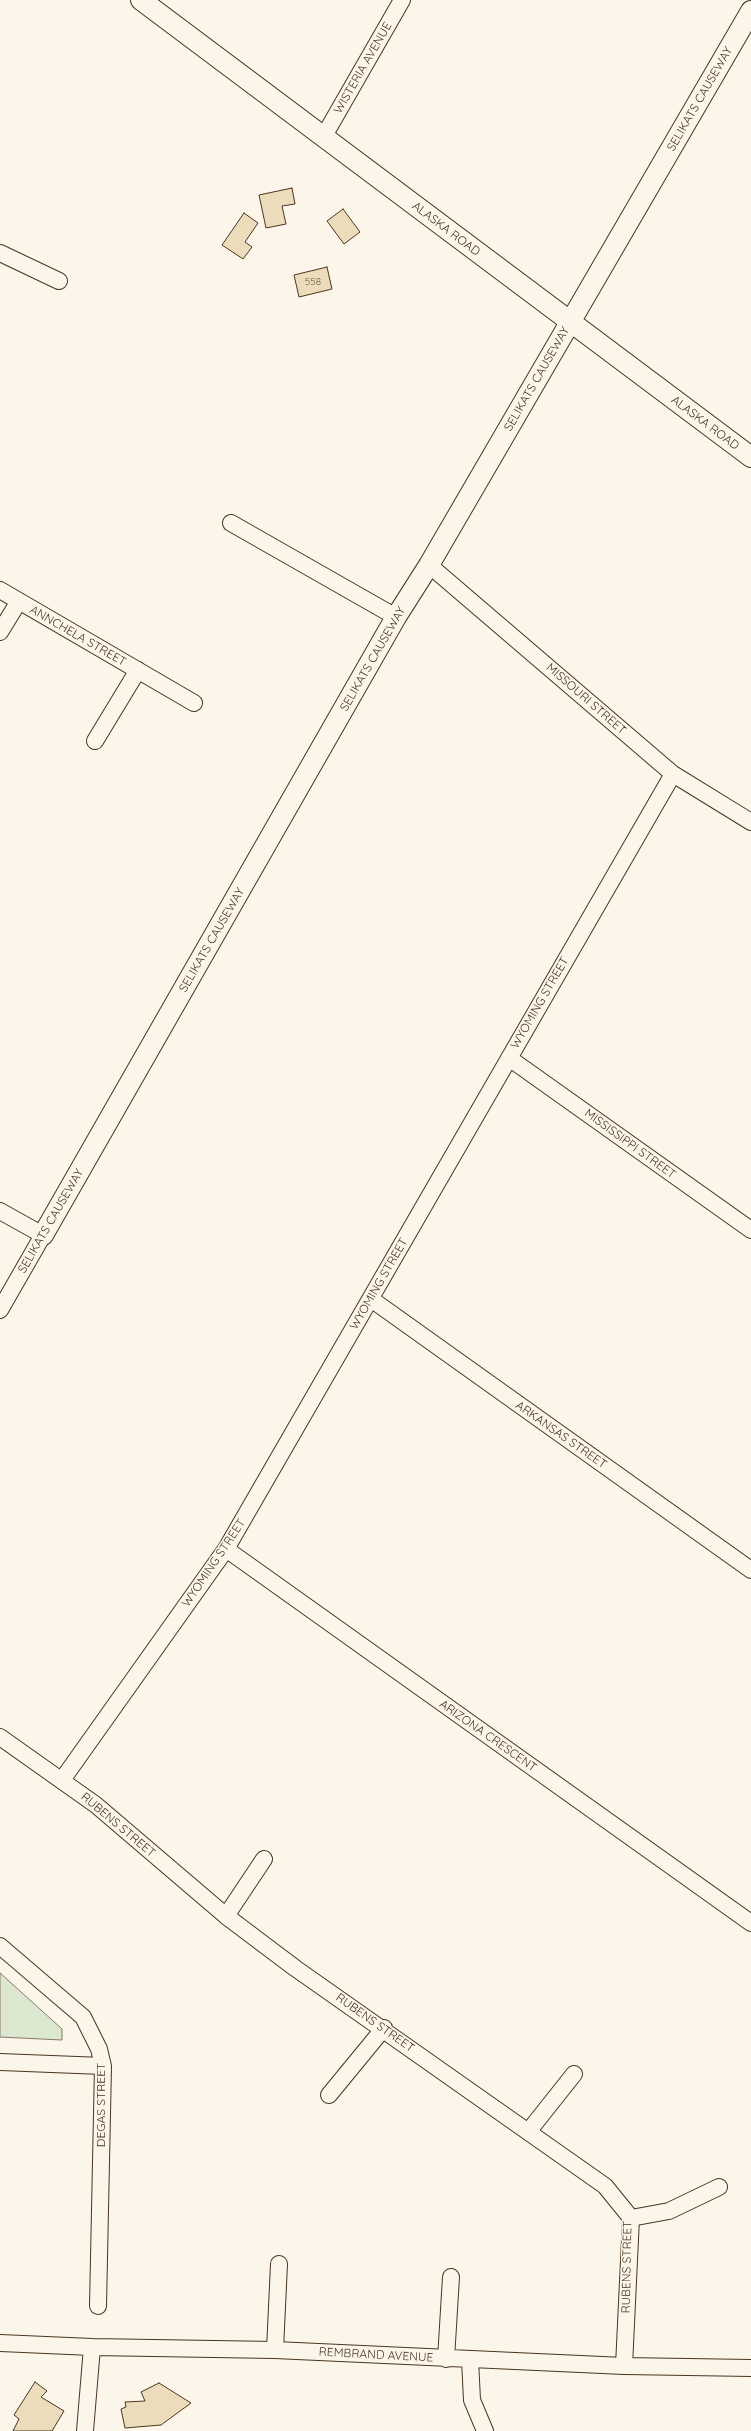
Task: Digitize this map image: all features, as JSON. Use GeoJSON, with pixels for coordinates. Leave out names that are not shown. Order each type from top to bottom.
{"type":"FeatureCollection","features":[{"type":"Feature","properties":{"kind":"street","name":"ALASKA ROAD"},"geometry":{"type":"LineString","coordinates":[[141,0],[324,136],[570,323],[751,457]]}},
{"type":"Feature","properties":{"kind":"street","name":"WISTERIA AVENUE"},"geometry":{"type":"LineString","coordinates":[[324,136],[402,0]]}},
{"type":"Feature","properties":{"kind":"street","name":"SELIKATS CAUSEWAY"},"geometry":{"type":"LineString","coordinates":[[0,1310],[396,617],[430,565],[751,11]]}},
{"type":"Feature","properties":{"kind":"street"},"geometry":{"type":"LineString","coordinates":[[0,253],[59,281]]}},
{"type":"Feature","properties":{"kind":"street"},"geometry":{"type":"LineString","coordinates":[[230,523],[396,617]]}},
{"type":"Feature","properties":{"kind":"street","name":"MISSOURI STREET"},"geometry":{"type":"LineString","coordinates":[[430,565],[673,774],[751,822]]}},
{"type":"Feature","properties":{"kind":"street","name":"ANNCHELA STREET"},"geometry":{"type":"LineString","coordinates":[[0,590],[194,703]]}},
{"type":"Feature","properties":{"kind":"street","name":"ANNCHELA STREET"},"geometry":{"type":"LineString","coordinates":[[0,632],[19,601]]}},
{"type":"Feature","properties":{"kind":"street","name":"ANNCHELA STREET"},"geometry":{"type":"LineString","coordinates":[[95,741],[138,670]]}},
{"type":"Feature","properties":{"kind":"street","name":"WYOMING STREET"},"geometry":{"type":"LineString","coordinates":[[62,1780],[226,1549],[673,774]]}},
{"type":"Feature","properties":{"kind":"street","name":"MISSISSIPPI STREET"},"geometry":{"type":"LineString","coordinates":[[509,1058],[751,1230]]}},
{"type":"Feature","properties":{"kind":"street"},"geometry":{"type":"LineString","coordinates":[[0,1211],[43,1235]]}},
{"type":"Feature","properties":{"kind":"street","name":"ARKANSAS STREET"},"geometry":{"type":"LineString","coordinates":[[370,1299],[751,1570]]}},
{"type":"Feature","properties":{"kind":"street","name":"ARIZONA CRESCENT"},"geometry":{"type":"LineString","coordinates":[[226,1549],[751,1923]]}},
{"type":"Feature","properties":{"kind":"street","name":"RUBENS STREET"},"geometry":{"type":"LineString","coordinates":[[0,1737],[96,1805],[226,1916],[295,1968],[384,2028],[528,2132],[600,2181],[631,2218],[624,2366]]}},
{"type":"Feature","properties":{"kind":"street"},"geometry":{"type":"LineString","coordinates":[[226,1916],[264,1859]]}},
{"type":"Feature","properties":{"kind":"street","name":"DEGAS STREET"},"geometry":{"type":"LineString","coordinates":[[0,1946],[83,2017],[96,2041],[103,2066],[98,2306]]}},
{"type":"Feature","properties":{"kind":"street"},"geometry":{"type":"LineString","coordinates":[[329,2095],[384,2028]]}},
{"type":"Feature","properties":{"kind":"street"},"geometry":{"type":"LineString","coordinates":[[0,2062],[103,2066]]}},
{"type":"Feature","properties":{"kind":"street"},"geometry":{"type":"LineString","coordinates":[[528,2132],[574,2074]]}},
{"type":"Feature","properties":{"kind":"street"},"geometry":{"type":"LineString","coordinates":[[631,2218],[669,2211],[719,2187]]}},
{"type":"Feature","properties":{"kind":"street"},"geometry":{"type":"LineString","coordinates":[[275,2350],[279,2264]]}},
{"type":"Feature","properties":{"kind":"street"},"geometry":{"type":"LineString","coordinates":[[446,2359],[451,2277]]}},
{"type":"Feature","properties":{"kind":"street","name":"REMBRAND AVENUE"},"geometry":{"type":"LineString","coordinates":[[0,2343],[92,2347],[275,2350],[624,2366],[751,2368]]}},
{"type":"Feature","properties":{"kind":"street"},"geometry":{"type":"LineString","coordinates":[[85,2431],[92,2347]]}},
{"type":"Feature","properties":{"kind":"street"},"geometry":{"type":"LineString","coordinates":[[470,2360],[472,2400],[485,2431]]}},
{"type":"Feature","properties":{"kind":"green space"},"geometry":{"type":"Polygon","coordinates":[[[0,1973],[62,2029],[62,2040],[0,2037],[0,1973]]]}},
{"type":"Feature","properties":{"kind":"building"},"geometry":{"type":"Polygon","coordinates":[[[292,188],[295,204],[282,206],[286,224],[266,228],[259,195],[292,188]]]}},
{"type":"Feature","properties":{"kind":"building"},"geometry":{"type":"Polygon","coordinates":[[[343,209],[360,232],[344,244],[327,221],[343,209]]]}},
{"type":"Feature","properties":{"kind":"building"},"geometry":{"type":"Polygon","coordinates":[[[244,213],[258,223],[245,242],[252,247],[243,259],[222,245],[244,213]]]}},
{"type":"Feature","properties":{"kind":"building"},"geometry":{"type":"Polygon","coordinates":[[[327,267],[332,289],[299,297],[294,275],[327,267]]]}},
{"type":"Feature","properties":{"kind":"building"},"geometry":{"type":"Polygon","coordinates":[[[35,2382],[47,2391],[41,2397],[64,2411],[52,2431],[13,2431],[19,2419],[14,2415],[35,2382]]]}},
{"type":"Feature","properties":{"kind":"building"},"geometry":{"type":"Polygon","coordinates":[[[159,2383],[191,2403],[161,2425],[125,2428],[121,2409],[126,2407],[125,2402],[145,2401],[141,2392],[159,2383]]]}}]}
